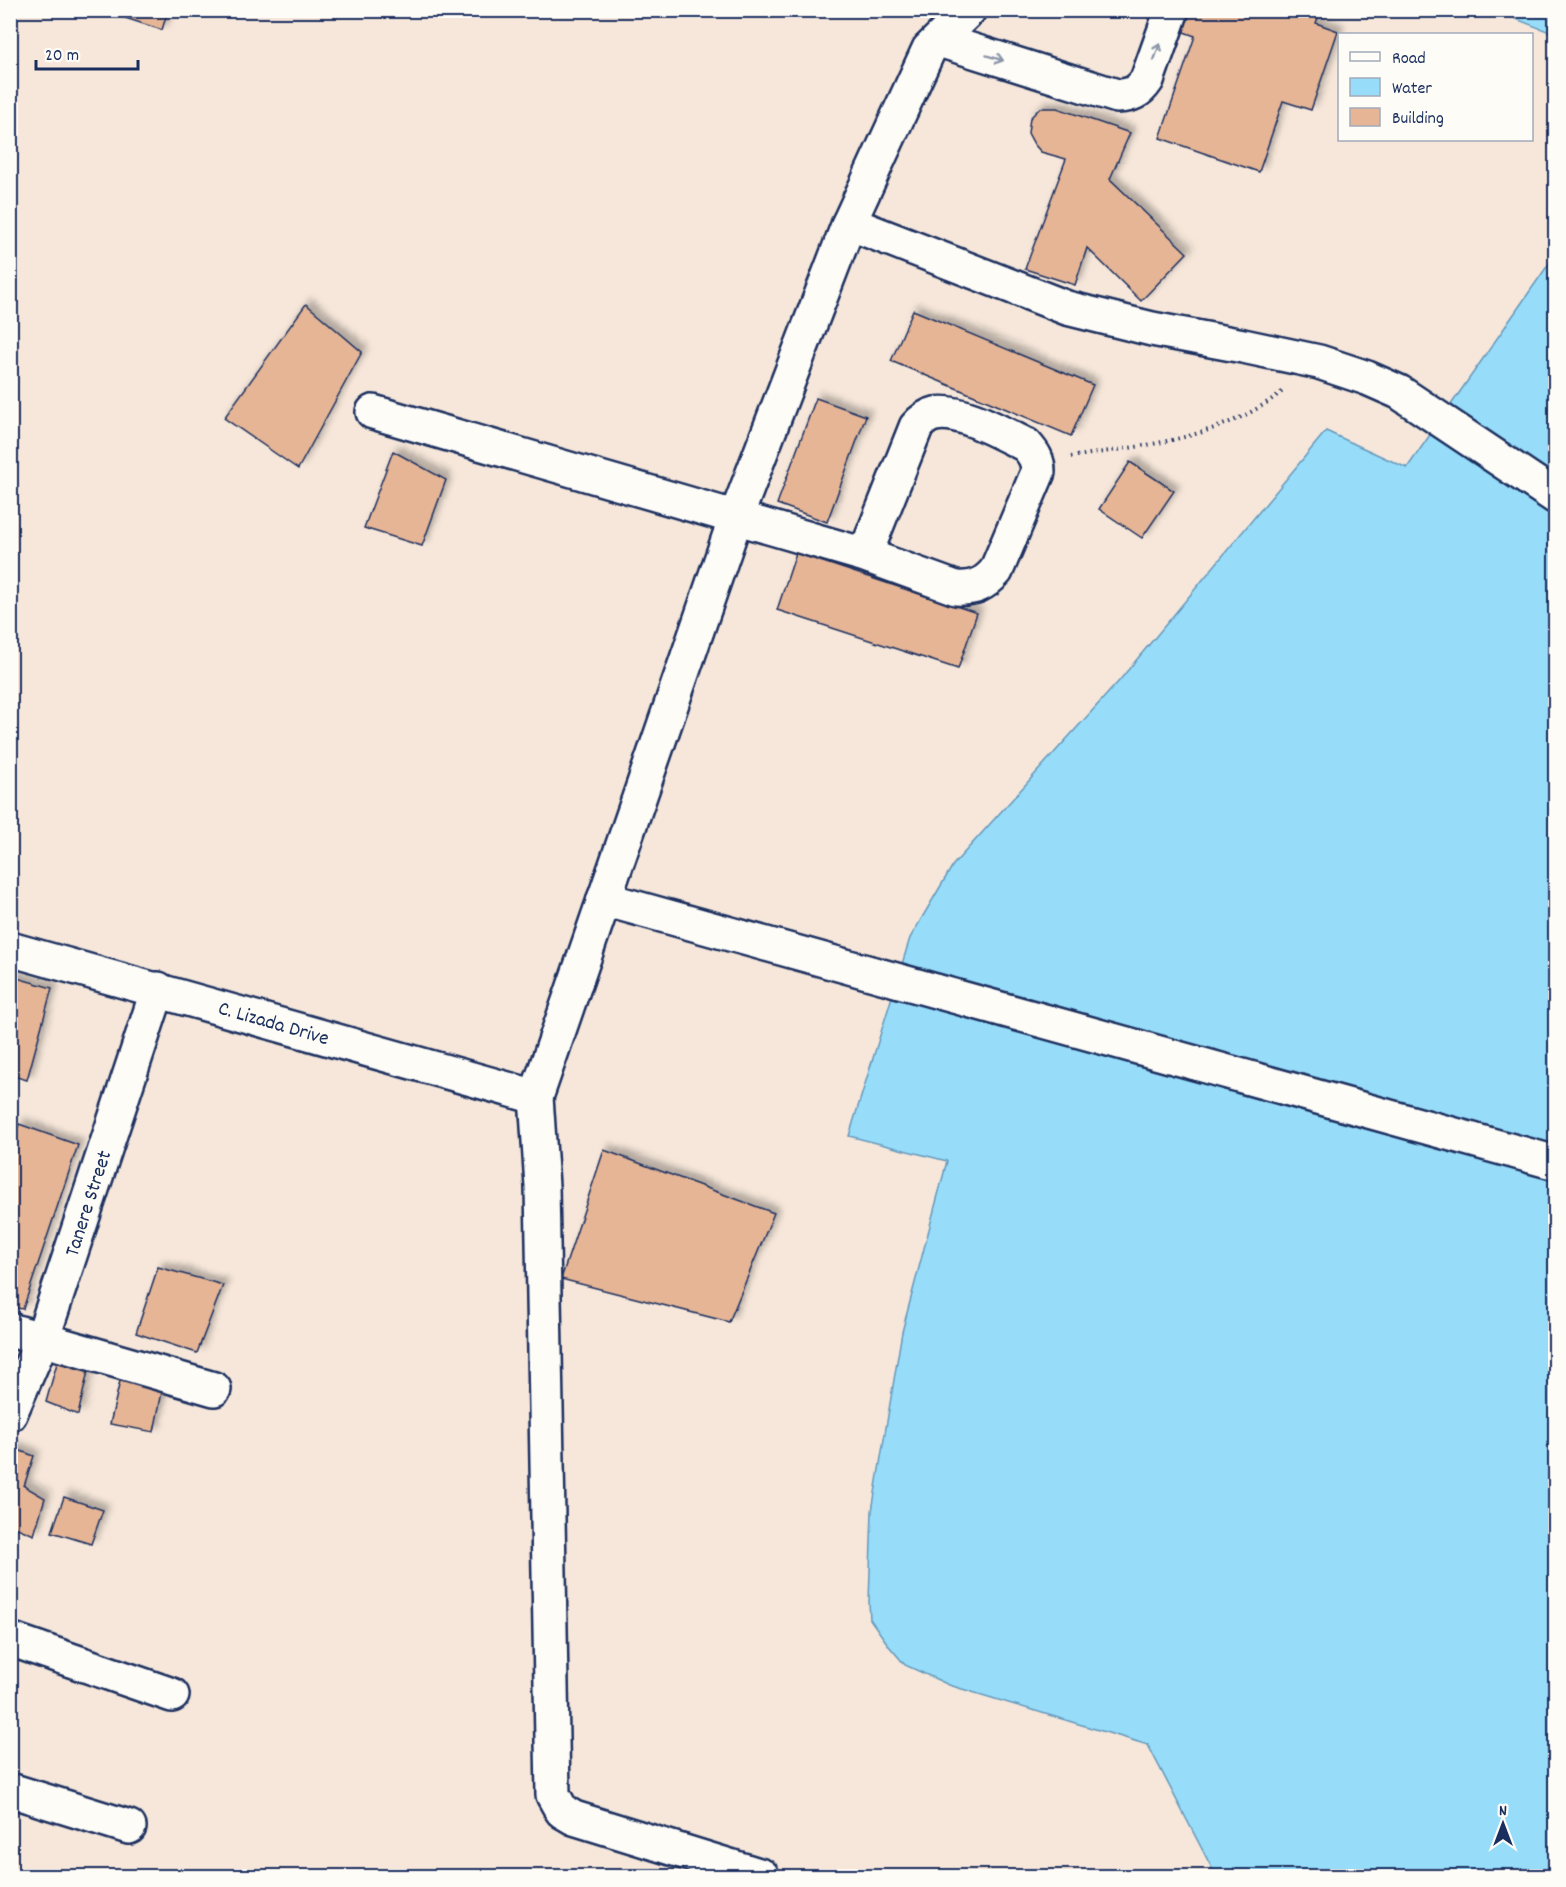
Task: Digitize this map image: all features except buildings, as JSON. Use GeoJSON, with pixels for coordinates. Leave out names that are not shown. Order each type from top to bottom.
{"type":"FeatureCollection","features":[{"type":"Feature","properties":{"kind":"street"},"geometry":{"type":"LineString","coordinates":[[762,1876],[574,1818],[562,1811],[553,1795],[542,1186],[536,1097],[736,516],[849,223],[929,49],[969,10]]}},
{"type":"Feature","properties":{"kind":"street"},"geometry":{"type":"LineString","coordinates":[[939,40],[1117,96],[1127,96],[1141,90],[1147,80],[1172,10]]}},
{"type":"Feature","properties":{"kind":"street"},"geometry":{"type":"LineString","coordinates":[[849,223],[1067,308],[1152,329],[1318,362],[1367,378],[1399,392],[1556,497]]}},
{"type":"Feature","properties":{"kind":"street"},"geometry":{"type":"LineString","coordinates":[[373,412],[736,516],[865,555],[956,588],[969,589],[979,586],[996,572],[1035,480],[1038,462],[1026,445],[956,415],[932,415],[916,427],[865,555]]}},
{"type":"Feature","properties":{"kind":"street"},"geometry":{"type":"LineString","coordinates":[[604,899],[1556,1163]]}},
{"type":"Feature","properties":{"kind":"street","name":"C. Lizada Drive"},"geometry":{"type":"LineString","coordinates":[[10,950],[158,989],[536,1097]]}},
{"type":"Feature","properties":{"kind":"street","name":"Tanere Street"},"geometry":{"type":"LineString","coordinates":[[10,1414],[42,1340],[158,989]]}},
{"type":"Feature","properties":{"kind":"street"},"geometry":{"type":"LineString","coordinates":[[10,1330],[214,1389]]}},
{"type":"Feature","properties":{"kind":"street"},"geometry":{"type":"LineString","coordinates":[[10,1639],[172,1695]]}},
{"type":"Feature","properties":{"kind":"street"},"geometry":{"type":"LineString","coordinates":[[10,1790],[129,1827]]}},
{"type":"Feature","properties":{"kind":"path"},"geometry":{"type":"LineString","coordinates":[[1038,462],[1168,441],[1206,431],[1241,418],[1270,401],[1318,362]]}},
{"type":"Feature","properties":{"kind":"water"},"geometry":{"type":"Polygon","coordinates":[[[1495,11],[1555,11],[1555,34],[1495,11]]]}},
{"type":"Feature","properties":{"kind":"water"},"geometry":{"type":"Polygon","coordinates":[[[1555,255],[1555,1876],[1216,1876],[1148,1745],[949,1685],[905,1665],[870,1619],[872,1511],[902,1332],[947,1161],[849,1136],[910,938],[953,865],[1119,681],[1326,431],[1407,468],[1555,255]]]}}]}
